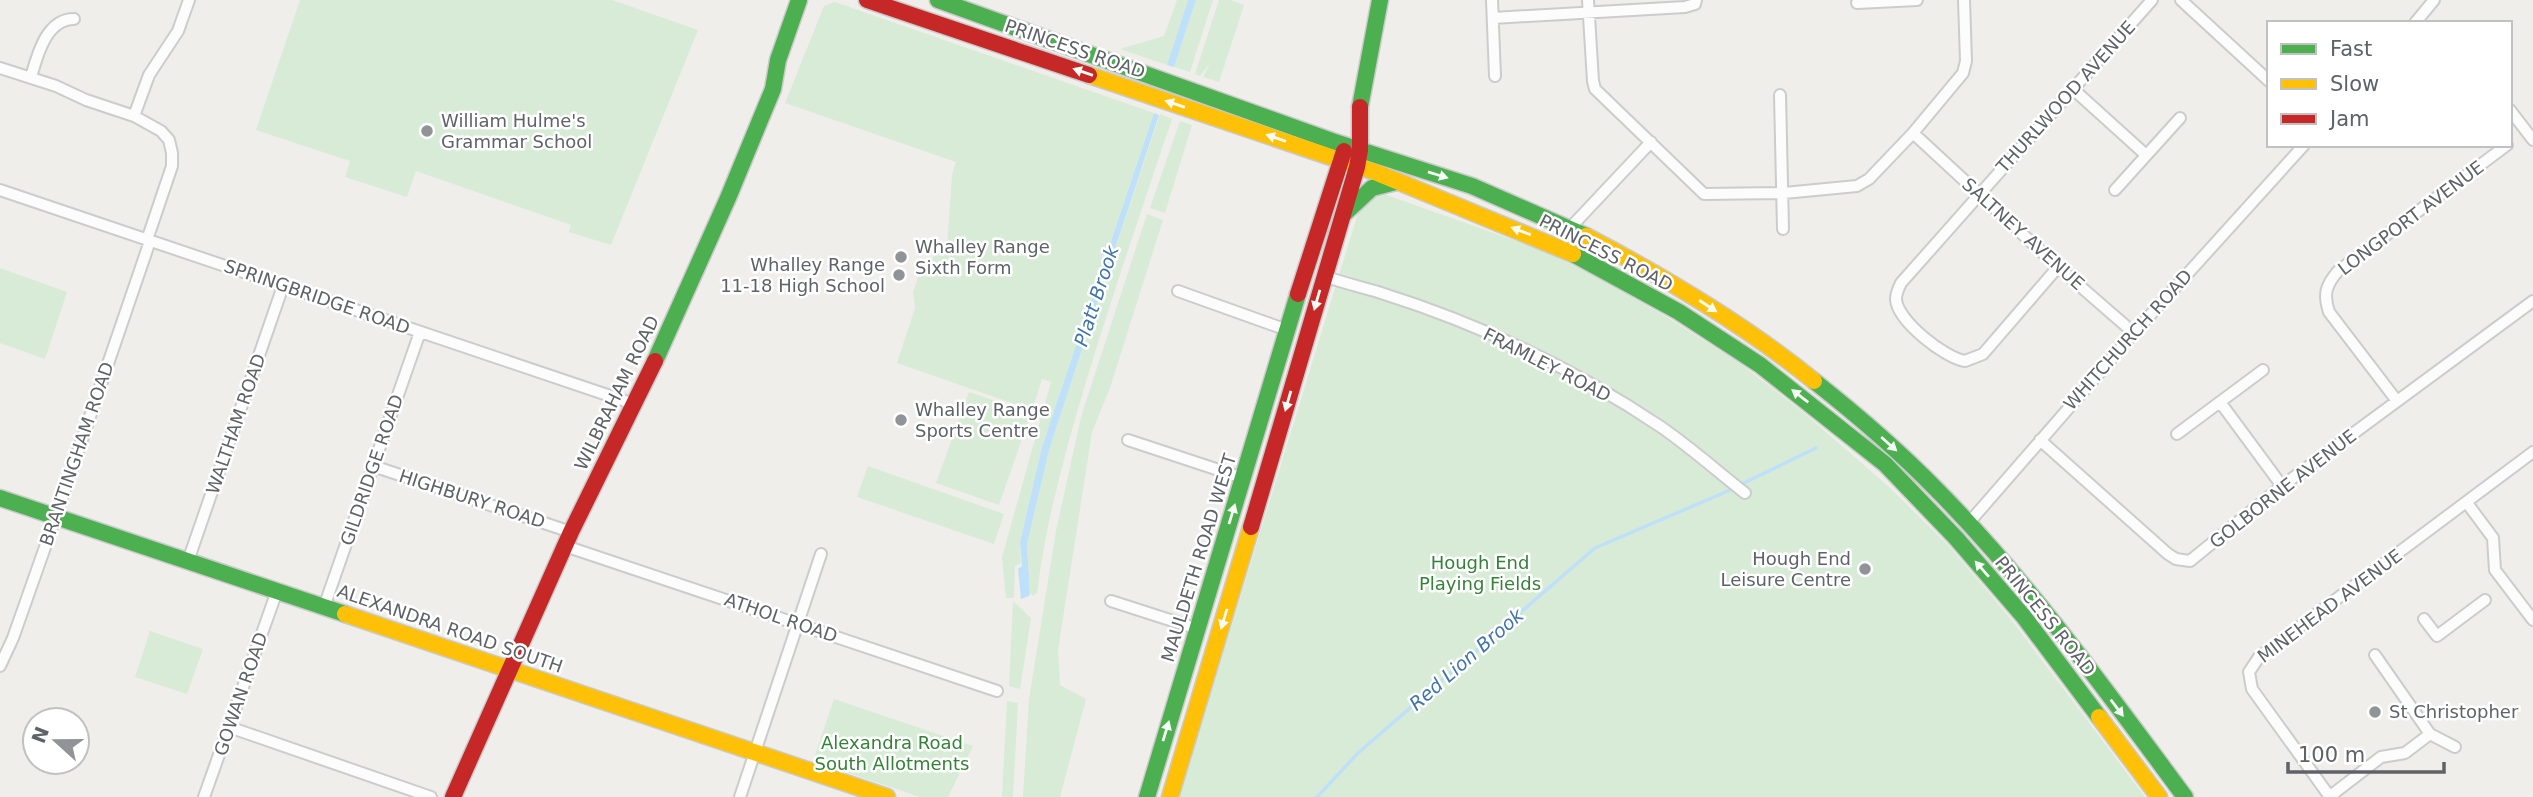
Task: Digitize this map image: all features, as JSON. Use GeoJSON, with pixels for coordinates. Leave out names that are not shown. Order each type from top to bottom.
{"type":"FeatureCollection","features":[{"type":"Feature","properties":{"kind":"main road","name":"WILBRAHAM ROAD"},"geometry":{"type":"LineString","coordinates":[[456,796],[568,539],[634,404],[728,198],[773,89],[778,60],[799,0]]}},
{"type":"Feature","properties":{"kind":"main road"},"geometry":{"type":"LineString","coordinates":[[773,89],[795,46],[813,0]]}},
{"type":"Feature","properties":{"kind":"main road","name":"PRINCESS ROAD"},"geometry":{"type":"LineString","coordinates":[[867,0],[1203,114],[1351,156],[1470,185],[1570,228],[1688,294],[1771,349],[1869,425],[1969,522],[2045,610],[2185,797]]}},
{"type":"Feature","properties":{"kind":"main road","name":"PRINCESS ROAD"},"geometry":{"type":"LineString","coordinates":[[938,0],[1208,95],[1351,156],[1396,182],[1570,252],[1611,272],[1699,325],[1760,365],[1885,464],[1956,538],[2024,617],[2159,797]]}},
{"type":"Feature","properties":{"kind":"main road","name":"MAULDETH ROAD WEST"},"geometry":{"type":"LineString","coordinates":[[1170,797],[1341,218],[1380,0]]}},
{"type":"Feature","properties":{"kind":"main road","name":"MAULDETH ROAD WEST"},"geometry":{"type":"LineString","coordinates":[[1147,797],[1287,330],[1351,156]]}},
{"type":"Feature","properties":{"kind":"main road","name":"MAULDETH ROAD WEST"},"geometry":{"type":"LineString","coordinates":[[1341,218],[1366,190],[1383,183],[1396,182]]}},
{"type":"Feature","properties":{"kind":"main road"},"geometry":{"type":"LineString","coordinates":[[1287,330],[1307,336]]}},
{"type":"Feature","properties":{"kind":"main road","name":"ALEXANDRA ROAD SOUTH"},"geometry":{"type":"LineString","coordinates":[[0,498],[887,797]]}},
{"type":"Feature","properties":{"kind":"street"},"geometry":{"type":"LineString","coordinates":[[134,117],[149,75],[178,31],[189,0]]}},
{"type":"Feature","properties":{"kind":"street"},"geometry":{"type":"LineString","coordinates":[[1492,0],[1495,76]]}},
{"type":"Feature","properties":{"kind":"street"},"geometry":{"type":"LineString","coordinates":[[1588,0],[1595,89],[1704,194],[1784,193],[1857,186],[1869,179],[1963,73],[1966,61],[1964,0]]}},
{"type":"Feature","properties":{"kind":"street"},"geometry":{"type":"LineString","coordinates":[[1493,18],[1685,7],[1695,4],[1696,0]]}},
{"type":"Feature","properties":{"kind":"street"},"geometry":{"type":"LineString","coordinates":[[1857,3],[1917,0]]}},
{"type":"Feature","properties":{"kind":"street","name":"THURLWOOD AVENUE"},"geometry":{"type":"LineString","coordinates":[[2058,267],[1983,354],[1965,361],[1942,353],[1902,316],[1896,299],[1901,283],[2152,0]]}},
{"type":"Feature","properties":{"kind":"street"},"geometry":{"type":"LineString","coordinates":[[2417,21],[2434,0]]}},
{"type":"Feature","properties":{"kind":"street"},"geometry":{"type":"LineString","coordinates":[[2189,3],[2267,79]]}},
{"type":"Feature","properties":{"kind":"street"},"geometry":{"type":"LineString","coordinates":[[31,77],[44,41],[54,27],[65,19],[74,19]]}},
{"type":"Feature","properties":{"kind":"street","name":"BRANTINGHAM ROAD"},"geometry":{"type":"LineString","coordinates":[[0,68],[31,77],[134,117],[161,131],[169,140],[172,153],[169,180],[149,240],[56,516],[13,638],[0,666]]}},
{"type":"Feature","properties":{"kind":"street"},"geometry":{"type":"LineString","coordinates":[[2073,89],[2146,155]]}},
{"type":"Feature","properties":{"kind":"street"},"geometry":{"type":"LineString","coordinates":[[1780,95],[1783,229]]}},
{"type":"Feature","properties":{"kind":"street"},"geometry":{"type":"LineString","coordinates":[[2512,113],[2530,136]]}},
{"type":"Feature","properties":{"kind":"street"},"geometry":{"type":"LineString","coordinates":[[2115,190],[2180,118]]}},
{"type":"Feature","properties":{"kind":"street","name":"SALTNEY AVENUE"},"geometry":{"type":"LineString","coordinates":[[1913,132],[2058,267],[2134,333]]}},
{"type":"Feature","properties":{"kind":"street","name":"LONGPORT AVENUE"},"geometry":{"type":"LineString","coordinates":[[2512,143],[2530,136]]}},
{"type":"Feature","properties":{"kind":"street"},"geometry":{"type":"LineString","coordinates":[[1570,228],[1651,142]]}},
{"type":"Feature","properties":{"kind":"street","name":"WHITCHURCH ROAD"},"geometry":{"type":"LineString","coordinates":[[1956,538],[2134,333],[2302,147]]}},
{"type":"Feature","properties":{"kind":"street","name":"LONGPORT AVENUE"},"geometry":{"type":"LineString","coordinates":[[2397,401],[2329,312],[2325,299],[2326,288],[2338,271],[2505,147]]}},
{"type":"Feature","properties":{"kind":"street","name":"SPRINGBRIDGE ROAD"},"geometry":{"type":"LineString","coordinates":[[0,190],[634,404]]}},
{"type":"Feature","properties":{"kind":"street","name":"FRAMLEY ROAD"},"geometry":{"type":"LineString","coordinates":[[1327,277],[1436,313],[1540,358],[1659,426],[1745,493]]}},
{"type":"Feature","properties":{"kind":"street","name":"WALTHAM ROAD"},"geometry":{"type":"LineString","coordinates":[[188,561],[283,286]]}},
{"type":"Feature","properties":{"kind":"street"},"geometry":{"type":"LineString","coordinates":[[1178,291],[1287,330]]}},
{"type":"Feature","properties":{"kind":"street","name":"GOLBORNE AVENUE"},"geometry":{"type":"LineString","coordinates":[[2040,440],[2168,554],[2190,561],[2282,486],[2533,302]]}},
{"type":"Feature","properties":{"kind":"street","name":"GILDRIDGE ROAD"},"geometry":{"type":"LineString","coordinates":[[324,607],[420,332]]}},
{"type":"Feature","properties":{"kind":"street"},"geometry":{"type":"LineString","coordinates":[[2177,434],[2263,370]]}},
{"type":"Feature","properties":{"kind":"street"},"geometry":{"type":"LineString","coordinates":[[2220,402],[2282,486]]}},
{"type":"Feature","properties":{"kind":"street"},"geometry":{"type":"LineString","coordinates":[[1128,440],[1243,478]]}},
{"type":"Feature","properties":{"kind":"street","name":"MINEHEAD AVENUE"},"geometry":{"type":"LineString","coordinates":[[2330,797],[2252,689],[2249,672],[2259,657],[2533,452]]}},
{"type":"Feature","properties":{"kind":"street","name":"HIGHBURY ROAD"},"geometry":{"type":"LineString","coordinates":[[373,466],[568,539]]}},
{"type":"Feature","properties":{"kind":"street"},"geometry":{"type":"LineString","coordinates":[[2467,503],[2493,538],[2495,570],[2533,620]]}},
{"type":"Feature","properties":{"kind":"street","name":"ATHOL ROAD"},"geometry":{"type":"LineString","coordinates":[[568,539],[797,624],[997,691]]}},
{"type":"Feature","properties":{"kind":"street"},"geometry":{"type":"LineString","coordinates":[[740,797],[821,554]]}},
{"type":"Feature","properties":{"kind":"street","name":"GOWAN ROAD"},"geometry":{"type":"LineString","coordinates":[[204,797],[277,591]]}},
{"type":"Feature","properties":{"kind":"street"},"geometry":{"type":"LineString","coordinates":[[2424,619],[2437,636],[2485,600]]}},
{"type":"Feature","properties":{"kind":"street"},"geometry":{"type":"LineString","coordinates":[[1111,601],[1198,629]]}},
{"type":"Feature","properties":{"kind":"street"},"geometry":{"type":"LineString","coordinates":[[2375,655],[2430,734],[2455,747]]}},
{"type":"Feature","properties":{"kind":"street"},"geometry":{"type":"LineString","coordinates":[[229,727],[431,797]]}},
{"type":"Feature","properties":{"kind":"street"},"geometry":{"type":"LineString","coordinates":[[2330,797],[2381,757],[2405,753],[2430,734]]}},
{"type":"Feature","properties":{"kind":"green space"},"geometry":{"type":"Polygon","coordinates":[[[300,0],[612,0],[698,30],[611,245],[569,232],[571,225],[416,171],[407,197],[345,177],[350,161],[256,130],[300,0]]]}},
{"type":"Feature","properties":{"kind":"green space"},"geometry":{"type":"Polygon","coordinates":[[[1177,0],[1188,0],[1167,65],[1120,49],[1164,36],[1177,0]]]}},
{"type":"Feature","properties":{"kind":"green space"},"geometry":{"type":"Polygon","coordinates":[[[1196,0],[1213,0],[1190,72],[1174,67],[1196,0]]]}},
{"type":"Feature","properties":{"kind":"green space"},"geometry":{"type":"Polygon","coordinates":[[[1219,0],[1230,0],[1244,5],[1219,82],[1203,77],[1210,63],[1200,76],[1195,74],[1219,0]]]}},
{"type":"Feature","properties":{"kind":"green space"},"geometry":{"type":"Polygon","coordinates":[[[835,2],[1154,113],[1042,447],[1020,542],[1021,563],[1015,566],[1014,598],[1006,598],[1002,557],[1051,382],[1042,379],[1032,410],[897,363],[915,308],[913,292],[922,266],[947,246],[952,175],[956,162],[785,103],[824,6],[835,2]]]}},
{"type":"Feature","properties":{"kind":"green space"},"geometry":{"type":"Polygon","coordinates":[[[1160,114],[1172,119],[1078,408],[1051,513],[1037,593],[1033,596],[1030,593],[1027,544],[1049,450],[1160,114]]]}},
{"type":"Feature","properties":{"kind":"green space"},"geometry":{"type":"Polygon","coordinates":[[[1180,121],[1192,125],[1165,213],[1150,208],[1180,121]]]}},
{"type":"Feature","properties":{"kind":"green space","name":"Hough End Playing Fields"},"geometry":{"type":"Polygon","coordinates":[[[1381,193],[1539,249],[1587,272],[1670,319],[1742,365],[1804,413],[1888,486],[1949,546],[2010,618],[2145,797],[1179,797],[1359,210],[1367,199],[1381,193]]]}},
{"type":"Feature","properties":{"kind":"green space"},"geometry":{"type":"Polygon","coordinates":[[[1147,214],[1163,220],[1110,388],[1092,432],[1058,650],[1060,685],[1086,699],[1060,797],[1023,797],[1029,699],[1056,531],[1081,417],[1147,214]]]}},
{"type":"Feature","properties":{"kind":"green space"},"geometry":{"type":"Polygon","coordinates":[[[0,268],[67,292],[45,359],[0,343],[0,268]]]}},
{"type":"Feature","properties":{"kind":"green space"},"geometry":{"type":"Polygon","coordinates":[[[969,392],[1031,413],[999,505],[936,483],[969,392]]]}},
{"type":"Feature","properties":{"kind":"green space"},"geometry":{"type":"Polygon","coordinates":[[[868,466],[1004,514],[994,544],[857,497],[868,466]]]}},
{"type":"Feature","properties":{"kind":"green space"},"geometry":{"type":"Polygon","coordinates":[[[1013,601],[1031,618],[1020,689],[1009,686],[1013,601]]]}},
{"type":"Feature","properties":{"kind":"green space"},"geometry":{"type":"Polygon","coordinates":[[[150,631],[203,649],[187,694],[135,677],[150,631]]]}},
{"type":"Feature","properties":{"kind":"green space","name":"Alexandra Road South Allotments"},"geometry":{"type":"Polygon","coordinates":[[[834,699],[973,746],[948,797],[920,797],[813,761],[834,699]]]}},
{"type":"Feature","properties":{"kind":"green space"},"geometry":{"type":"Polygon","coordinates":[[[1007,701],[1018,703],[1013,797],[1002,797],[1007,701]]]}},
{"type":"Feature","properties":{"kind":"water"},"geometry":{"type":"Polygon","coordinates":[[[1188,0],[1196,0],[1174,67],[1167,65],[1188,0]]]}},
{"type":"Feature","properties":{"kind":"water","name":"Platt Brook"},"geometry":{"type":"Polygon","coordinates":[[[1154,113],[1159,115],[1049,450],[1027,544],[1030,594],[1021,599],[1018,569],[1022,566],[1020,542],[1042,447],[1154,113]]]}},
{"type":"Feature","properties":{"kind":"waterway","name":"Red Lion Brook"},"geometry":{"type":"LineString","coordinates":[[1317,797],[1358,753],[1595,548],[1721,494],[1816,448]]}},
{"type":"Feature","properties":{"kind":"traffic: fast"},"geometry":{"type":"LineString","coordinates":[[655,361],[773,89],[778,60],[799,0]]}},
{"type":"Feature","properties":{"kind":"traffic: fast"},"geometry":{"type":"LineString","coordinates":[[938,0],[1332,141],[1472,186],[1586,236]]}},
{"type":"Feature","properties":{"kind":"traffic: fast"},"geometry":{"type":"LineString","coordinates":[[1360,107],[1380,0]]}},
{"type":"Feature","properties":{"kind":"traffic: fast"},"geometry":{"type":"LineString","coordinates":[[1344,214],[1372,188],[1396,182]]}},
{"type":"Feature","properties":{"kind":"traffic: fast"},"geometry":{"type":"LineString","coordinates":[[1573,254],[1679,312],[1760,365],[1885,464],[1956,538],[2024,617],[2099,717]]}},
{"type":"Feature","properties":{"kind":"traffic: fast"},"geometry":{"type":"LineString","coordinates":[[1147,797],[1298,294]]}},
{"type":"Feature","properties":{"kind":"traffic: fast"},"geometry":{"type":"LineString","coordinates":[[1814,381],[1893,447],[2004,563],[2067,639],[2185,797]]}},
{"type":"Feature","properties":{"kind":"traffic: fast"},"geometry":{"type":"LineString","coordinates":[[0,498],[345,614]]}},
{"type":"Feature","properties":{"kind":"traffic: slow"},"geometry":{"type":"LineString","coordinates":[[1089,75],[1375,172],[1573,254]]}},
{"type":"Feature","properties":{"kind":"traffic: slow"},"geometry":{"type":"LineString","coordinates":[[1586,236],[1704,303],[1760,340],[1814,381]]}},
{"type":"Feature","properties":{"kind":"traffic: slow"},"geometry":{"type":"LineString","coordinates":[[1170,797],[1251,527]]}},
{"type":"Feature","properties":{"kind":"traffic: slow"},"geometry":{"type":"LineString","coordinates":[[345,614],[887,797]]}},
{"type":"Feature","properties":{"kind":"traffic: slow"},"geometry":{"type":"LineString","coordinates":[[2099,717],[2159,797]]}},
{"type":"Feature","properties":{"kind":"traffic: jam"},"geometry":{"type":"LineString","coordinates":[[867,0],[1089,75]]}},
{"type":"Feature","properties":{"kind":"traffic: jam"},"geometry":{"type":"LineString","coordinates":[[1251,527],[1357,167],[1360,150],[1360,107]]}},
{"type":"Feature","properties":{"kind":"traffic: jam"},"geometry":{"type":"LineString","coordinates":[[1298,294],[1344,151]]}},
{"type":"Feature","properties":{"kind":"traffic: jam"},"geometry":{"type":"LineString","coordinates":[[453,797],[571,532],[655,361]]}},
{"type":"Feature","properties":{"kind":"place","name":"William Hulme's Grammar School"},"geometry":{"type":"Point","coordinates":[427,131]}},
{"type":"Feature","properties":{"kind":"place","name":"Whalley Range Sixth Form"},"geometry":{"type":"Point","coordinates":[901,257]}},
{"type":"Feature","properties":{"kind":"place","name":"Whalley Range 11-18 High School"},"geometry":{"type":"Point","coordinates":[899,275]}},
{"type":"Feature","properties":{"kind":"place","name":"Whalley Range Sports Centre"},"geometry":{"type":"Point","coordinates":[901,420]}},
{"type":"Feature","properties":{"kind":"place","name":"Hough End Leisure Centre"},"geometry":{"type":"Point","coordinates":[1865,569]}},
{"type":"Feature","properties":{"kind":"place","name":"St Christopher"},"geometry":{"type":"Point","coordinates":[2375,712]}}]}
